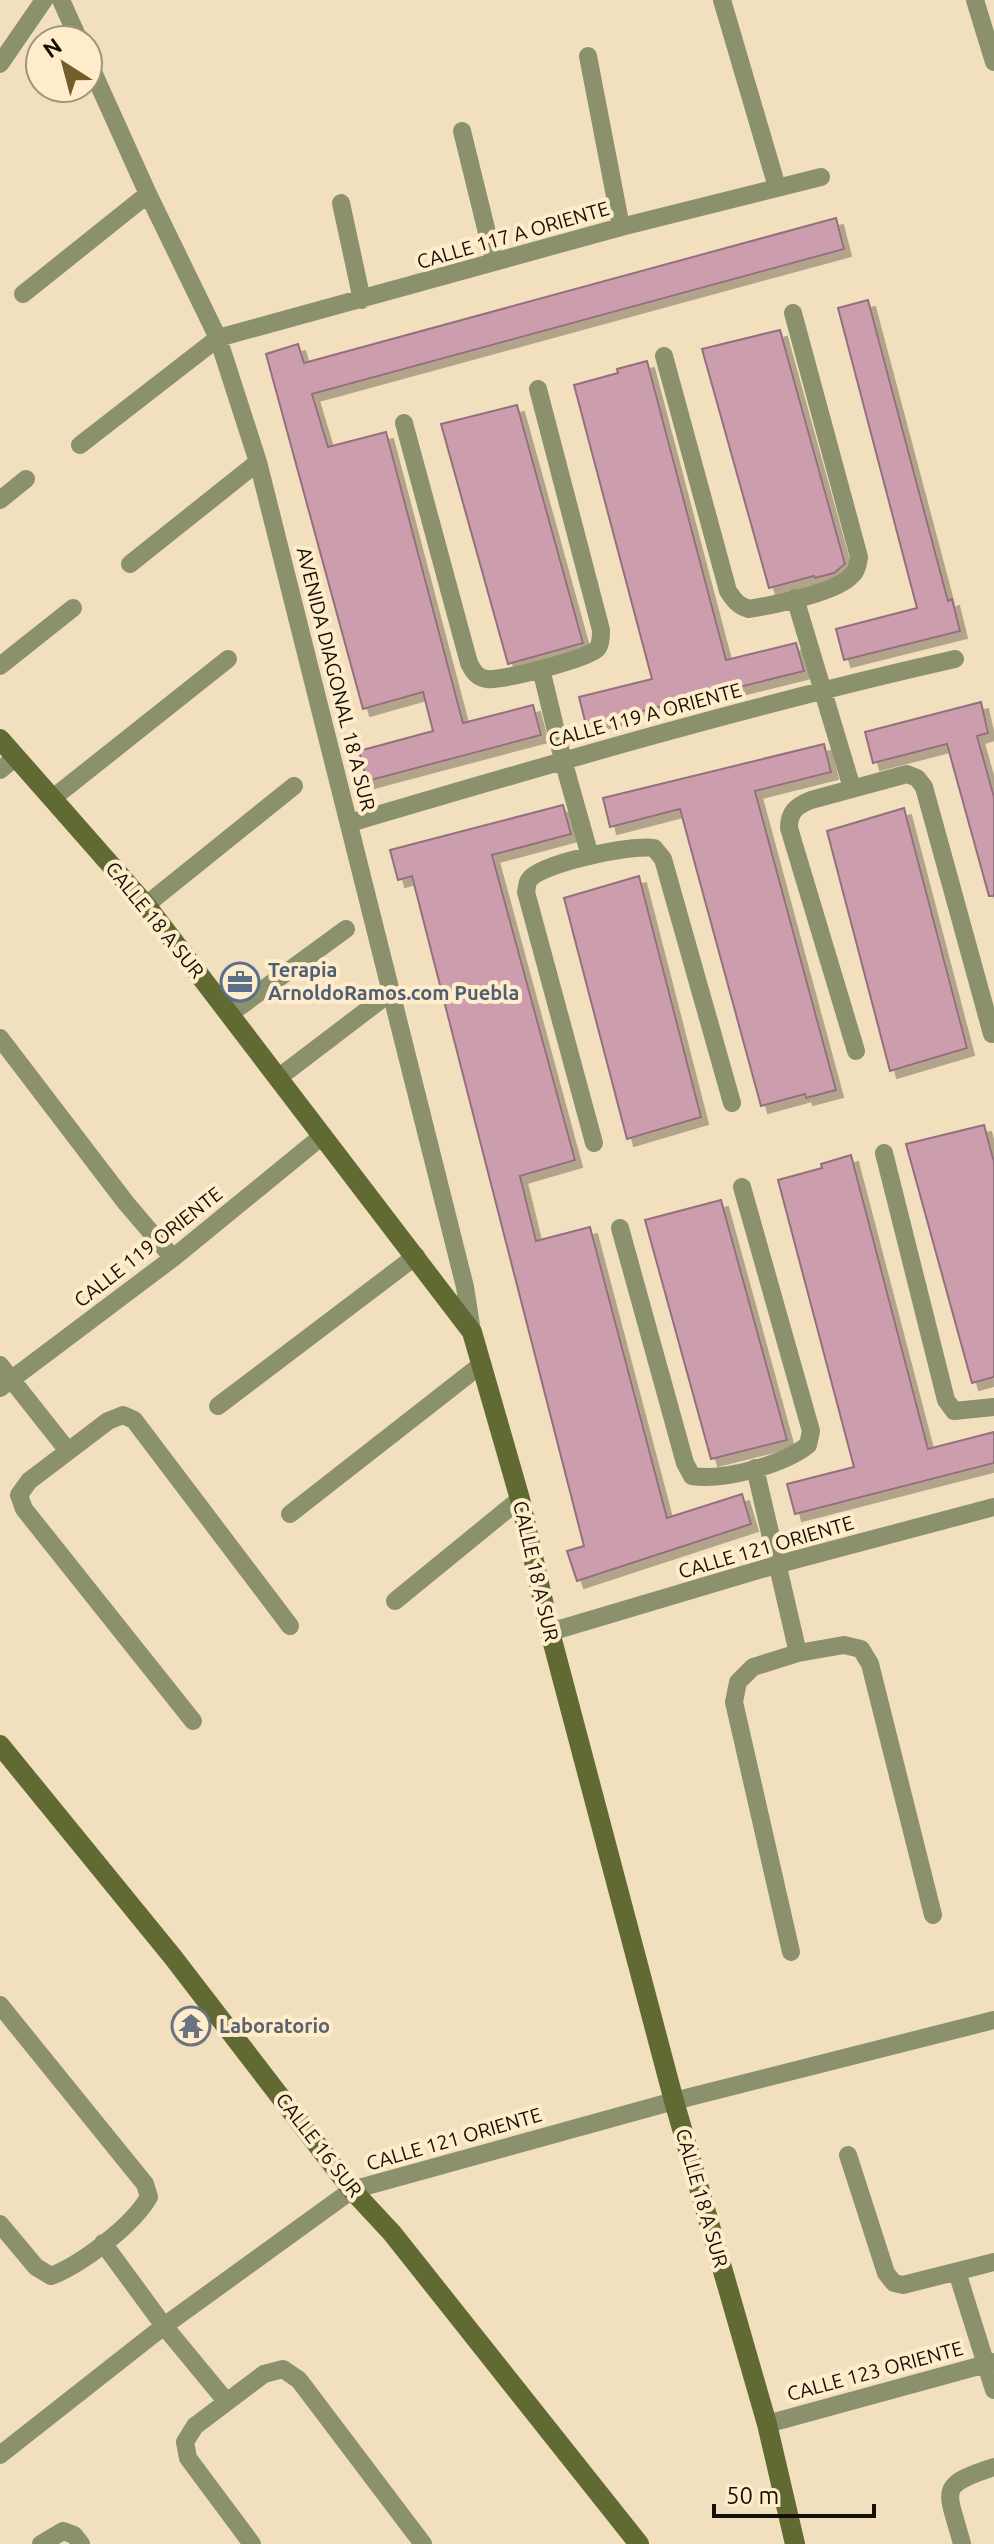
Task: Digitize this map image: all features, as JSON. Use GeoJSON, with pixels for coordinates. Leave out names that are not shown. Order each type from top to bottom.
{"type":"FeatureCollection","features":[{"type":"Feature","properties":{"kind":"street"},"geometry":{"type":"LineString","coordinates":[[0,64],[44,0]]}},
{"type":"Feature","properties":{"kind":"street"},"geometry":{"type":"LineString","coordinates":[[61,0],[72,24]]}},
{"type":"Feature","properties":{"kind":"street"},"geometry":{"type":"LineString","coordinates":[[722,0],[777,187]]}},
{"type":"Feature","properties":{"kind":"street"},"geometry":{"type":"LineString","coordinates":[[975,0],[994,62]]}},
{"type":"Feature","properties":{"kind":"street"},"geometry":{"type":"LineString","coordinates":[[588,56],[621,227]]}},
{"type":"Feature","properties":{"kind":"street","name":"AVENIDA DIAGONAL 18 A SUR"},"geometry":{"type":"LineString","coordinates":[[104,96],[218,338],[258,462],[465,1287],[472,1332]]}},
{"type":"Feature","properties":{"kind":"street"},"geometry":{"type":"LineString","coordinates":[[462,131],[494,261]]}},
{"type":"Feature","properties":{"kind":"street","name":"CALLE 117 A ORIENTE"},"geometry":{"type":"LineString","coordinates":[[218,338],[621,227],[821,177]]}},
{"type":"Feature","properties":{"kind":"street"},"geometry":{"type":"LineString","coordinates":[[23,294],[148,194]]}},
{"type":"Feature","properties":{"kind":"street"},"geometry":{"type":"LineString","coordinates":[[341,203],[362,300]]}},
{"type":"Feature","properties":{"kind":"street"},"geometry":{"type":"LineString","coordinates":[[664,356],[728,591],[741,607],[749,609],[842,583],[852,576],[859,557],[793,313]]}},
{"type":"Feature","properties":{"kind":"street"},"geometry":{"type":"LineString","coordinates":[[80,445],[218,338]]}},
{"type":"Feature","properties":{"kind":"street"},"geometry":{"type":"LineString","coordinates":[[404,423],[469,663],[475,674],[485,679],[541,669],[597,649],[601,630],[538,389]]}},
{"type":"Feature","properties":{"kind":"street"},"geometry":{"type":"LineString","coordinates":[[130,564],[258,462]]}},
{"type":"Feature","properties":{"kind":"street"},"geometry":{"type":"LineString","coordinates":[[0,500],[26,479]]}},
{"type":"Feature","properties":{"kind":"street"},"geometry":{"type":"LineString","coordinates":[[795,598],[852,788]]}},
{"type":"Feature","properties":{"kind":"street"},"geometry":{"type":"LineString","coordinates":[[0,666],[73,608]]}},
{"type":"Feature","properties":{"kind":"street"},"geometry":{"type":"LineString","coordinates":[[53,798],[228,659]]}},
{"type":"Feature","properties":{"kind":"street","name":"CALLE 119 A ORIENTE"},"geometry":{"type":"LineString","coordinates":[[350,823],[823,688],[955,659]]}},
{"type":"Feature","properties":{"kind":"street"},"geometry":{"type":"LineString","coordinates":[[541,669],[590,856]]}},
{"type":"Feature","properties":{"kind":"street","name":"CALLE 18 A SUR"},"geometry":{"type":"LineString","coordinates":[[0,739],[8,764],[53,798],[146,905],[472,1332],[520,1499],[550,1632],[674,2101],[767,2424],[795,2544]]}},
{"type":"Feature","properties":{"kind":"street"},"geometry":{"type":"LineString","coordinates":[[856,1051],[789,828],[789,816],[798,805],[907,774],[917,778],[924,787],[992,1034]]}},
{"type":"Feature","properties":{"kind":"street"},"geometry":{"type":"LineString","coordinates":[[146,905],[294,786]]}},
{"type":"Feature","properties":{"kind":"street"},"geometry":{"type":"LineString","coordinates":[[594,1143],[526,892],[529,880],[540,871],[590,856],[640,845],[654,848],[663,859],[732,1103]]}},
{"type":"Feature","properties":{"kind":"street"},"geometry":{"type":"LineString","coordinates":[[231,1013],[346,929]]}},
{"type":"Feature","properties":{"kind":"street"},"geometry":{"type":"LineString","coordinates":[[278,1078],[391,992]]}},
{"type":"Feature","properties":{"kind":"street"},"geometry":{"type":"LineString","coordinates":[[0,1038],[126,1203],[173,1258]]}},
{"type":"Feature","properties":{"kind":"street","name":"CALLE 119 ORIENTE"},"geometry":{"type":"LineString","coordinates":[[4,1378],[173,1258],[321,1137]]}},
{"type":"Feature","properties":{"kind":"street"},"geometry":{"type":"LineString","coordinates":[[884,1153],[946,1400],[954,1411],[994,1407]]}},
{"type":"Feature","properties":{"kind":"street"},"geometry":{"type":"LineString","coordinates":[[620,1228],[685,1463],[692,1476],[708,1479],[795,1456],[808,1445],[811,1431],[742,1187]]}},
{"type":"Feature","properties":{"kind":"street"},"geometry":{"type":"LineString","coordinates":[[218,1406],[416,1256]]}},
{"type":"Feature","properties":{"kind":"street"},"geometry":{"type":"LineString","coordinates":[[290,1514],[482,1364]]}},
{"type":"Feature","properties":{"kind":"street"},"geometry":{"type":"LineString","coordinates":[[4,1378],[68,1451]]}},
{"type":"Feature","properties":{"kind":"street"},"geometry":{"type":"LineString","coordinates":[[193,1721],[24,1509],[19,1495],[29,1481],[108,1421],[123,1415],[134,1420],[290,1626]]}},
{"type":"Feature","properties":{"kind":"street"},"geometry":{"type":"LineString","coordinates":[[755,1468],[798,1653]]}},
{"type":"Feature","properties":{"kind":"street"},"geometry":{"type":"LineString","coordinates":[[395,1601],[520,1499]]}},
{"type":"Feature","properties":{"kind":"street","name":"CALLE 121 ORIENTE"},"geometry":{"type":"LineString","coordinates":[[550,1632],[779,1564],[994,1507]]}},
{"type":"Feature","properties":{"kind":"street"},"geometry":{"type":"LineString","coordinates":[[791,1952],[734,1702],[738,1682],[753,1667],[798,1653],[844,1645],[861,1649],[870,1664],[933,1915]]}},
{"type":"Feature","properties":{"kind":"street","name":"CALLE 16 SUR"},"geometry":{"type":"LineString","coordinates":[[0,1745],[172,1956],[352,2190],[401,2245],[639,2544]]}},
{"type":"Feature","properties":{"kind":"street"},"geometry":{"type":"LineString","coordinates":[[0,2005],[145,2184],[149,2197],[140,2212],[103,2243],[71,2268],[51,2276],[36,2267],[0,2224]]}},
{"type":"Feature","properties":{"kind":"street","name":"CALLE 121 ORIENTE"},"geometry":{"type":"LineString","coordinates":[[0,2455],[164,2326],[352,2190],[674,2101],[994,2020]]}},
{"type":"Feature","properties":{"kind":"street"},"geometry":{"type":"LineString","coordinates":[[848,2155],[886,2273],[894,2283],[903,2285],[994,2262]]}},
{"type":"Feature","properties":{"kind":"street"},"geometry":{"type":"LineString","coordinates":[[103,2243],[164,2326],[226,2401]]}},
{"type":"Feature","properties":{"kind":"street"},"geometry":{"type":"LineString","coordinates":[[957,2272],[990,2362],[994,2390]]}},
{"type":"Feature","properties":{"kind":"street","name":"CALLE 123 ORIENTE"},"geometry":{"type":"LineString","coordinates":[[767,2424],[990,2362]]}},
{"type":"Feature","properties":{"kind":"street"},"geometry":{"type":"LineString","coordinates":[[252,2544],[188,2458],[185,2442],[195,2426],[226,2401],[264,2374],[283,2369],[299,2380],[423,2544]]}},
{"type":"Feature","properties":{"kind":"street"},"geometry":{"type":"LineString","coordinates":[[962,2544],[949,2496],[951,2486],[962,2477],[994,2467]]}},
{"type":"Feature","properties":{"kind":"street"},"geometry":{"type":"LineString","coordinates":[[41,2544],[63,2531],[74,2535],[81,2544]]}},
{"type":"Feature","properties":{"kind":"building"},"geometry":{"type":"Polygon","coordinates":[[[836,218],[844,249],[312,394],[328,447],[386,432],[463,723],[533,705],[541,735],[367,781],[359,751],[433,731],[423,692],[363,709],[266,354],[298,344],[304,363],[836,218]]]}},
{"type":"Feature","properties":{"kind":"building"},"geometry":{"type":"Polygon","coordinates":[[[868,300],[948,601],[952,599],[960,631],[844,660],[836,629],[917,608],[838,308],[868,300]]]}},
{"type":"Feature","properties":{"kind":"building"},"geometry":{"type":"Polygon","coordinates":[[[780,330],[845,564],[834,573],[769,588],[702,349],[780,330]]]}},
{"type":"Feature","properties":{"kind":"building"},"geometry":{"type":"Polygon","coordinates":[[[647,361],[726,660],[796,643],[804,671],[586,725],[579,697],[652,679],[574,385],[647,361]]]}},
{"type":"Feature","properties":{"kind":"building"},"geometry":{"type":"Polygon","coordinates":[[[517,405],[583,643],[508,664],[441,424],[517,405]]]}},
{"type":"Feature","properties":{"kind":"building"},"geometry":{"type":"Polygon","coordinates":[[[981,702],[988,733],[977,736],[994,797],[994,896],[989,896],[947,744],[873,763],[865,732],[981,702]]]}},
{"type":"Feature","properties":{"kind":"building"},"geometry":{"type":"Polygon","coordinates":[[[824,744],[831,772],[755,791],[836,1090],[806,1098],[805,1094],[761,1106],[680,809],[610,827],[603,798],[824,744]]]}},
{"type":"Feature","properties":{"kind":"building"},"geometry":{"type":"Polygon","coordinates":[[[563,805],[571,834],[492,855],[575,1160],[520,1176],[536,1241],[590,1227],[667,1518],[742,1494],[751,1524],[577,1581],[567,1551],[584,1546],[412,876],[398,880],[390,850],[563,805]]]}},
{"type":"Feature","properties":{"kind":"building"},"geometry":{"type":"Polygon","coordinates":[[[904,808],[967,1048],[890,1071],[827,831],[904,808]]]}},
{"type":"Feature","properties":{"kind":"building"},"geometry":{"type":"Polygon","coordinates":[[[639,876],[701,1117],[627,1139],[564,898],[639,876]]]}},
{"type":"Feature","properties":{"kind":"building"},"geometry":{"type":"Polygon","coordinates":[[[984,1125],[994,1162],[994,1377],[972,1383],[906,1144],[984,1125]]]}},
{"type":"Feature","properties":{"kind":"building"},"geometry":{"type":"Polygon","coordinates":[[[851,1155],[928,1449],[994,1432],[994,1463],[795,1514],[787,1484],[854,1467],[778,1180],[822,1168],[821,1164],[851,1155]]]}},
{"type":"Feature","properties":{"kind":"building"},"geometry":{"type":"Polygon","coordinates":[[[721,1200],[787,1440],[711,1459],[645,1220],[721,1200]]]}},
{"type":"Feature","properties":{"kind":"place","name":"Terapia ArnoldoRamos.com Puebla"},"geometry":{"type":"Point","coordinates":[240,982]}},
{"type":"Feature","properties":{"kind":"place","name":"Laboratorio"},"geometry":{"type":"Point","coordinates":[191,2026]}}]}
